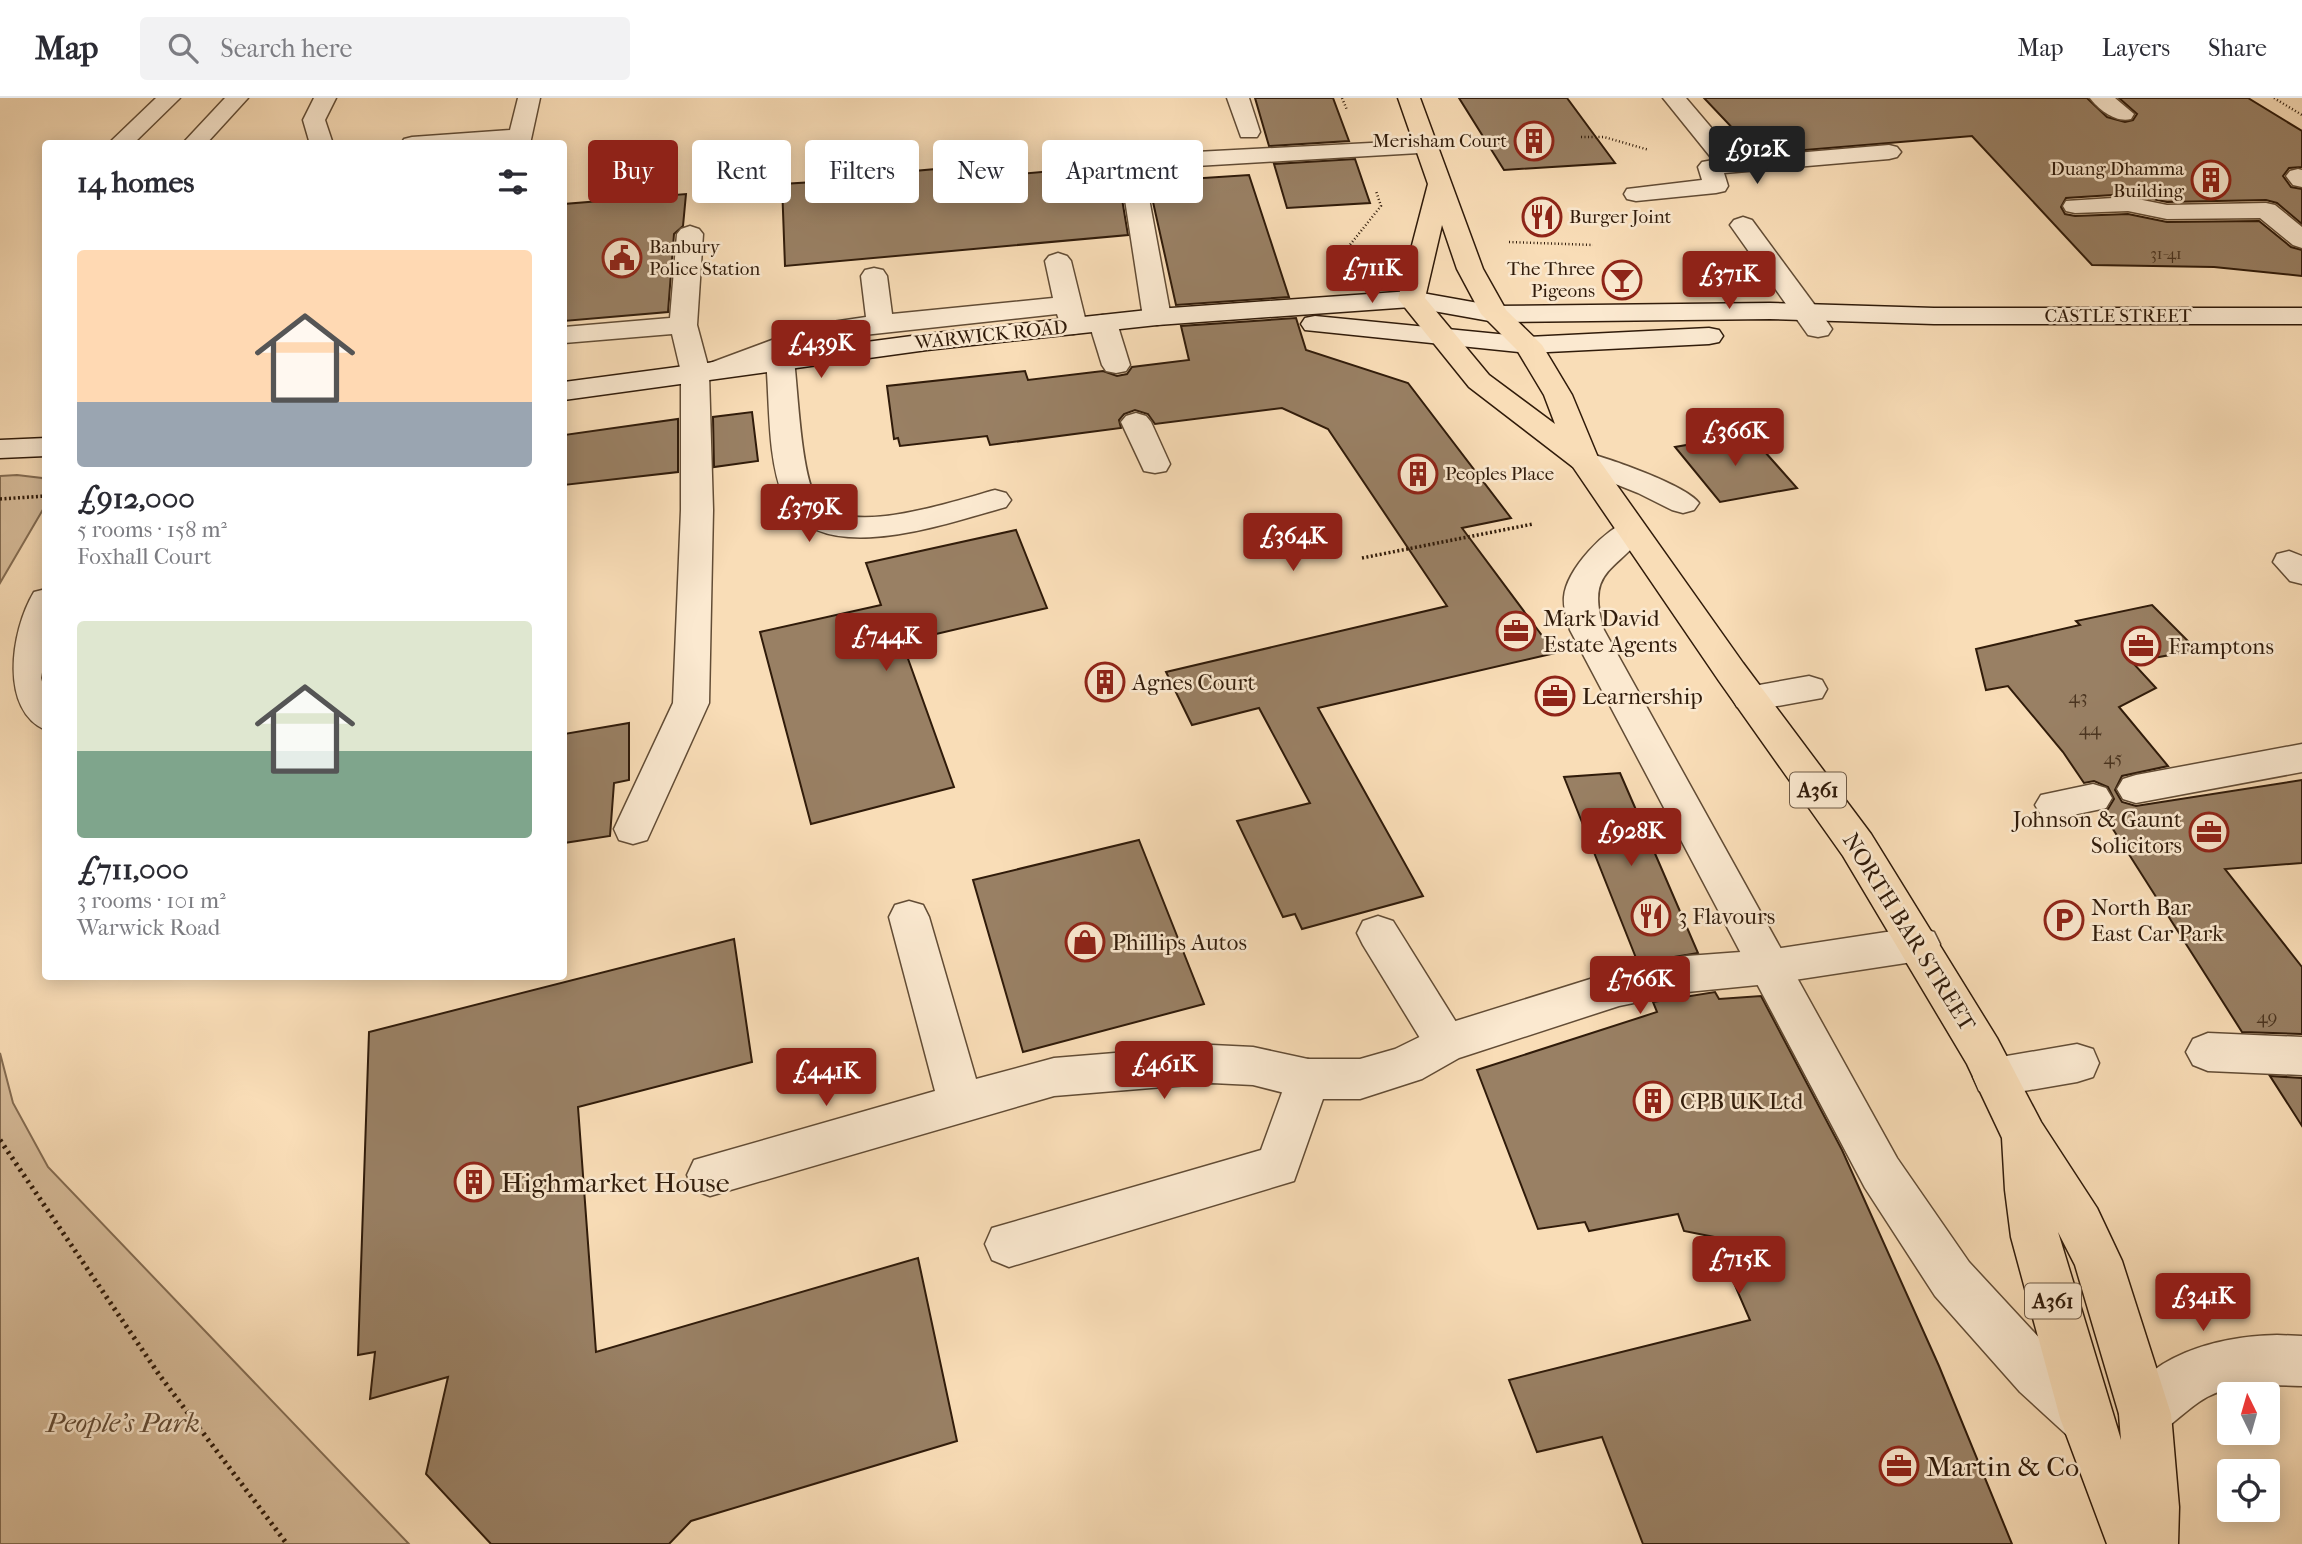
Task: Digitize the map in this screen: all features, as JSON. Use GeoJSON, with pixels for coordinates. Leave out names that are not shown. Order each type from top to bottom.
{"type":"FeatureCollection","features":[{"type":"Feature","properties":{"kind":"main road","name":"A361"},"geometry":{"type":"LineString","coordinates":[[1409,98],[1470,269],[1495,314]]}},
{"type":"Feature","properties":{"kind":"main road","name":"A361"},"geometry":{"type":"LineString","coordinates":[[1411,299],[1439,185]]}},
{"type":"Feature","properties":{"kind":"main road","name":"NORTH BAR STREET"},"geometry":{"type":"LineString","coordinates":[[1411,299],[1479,381],[1584,461]]}},
{"type":"Feature","properties":{"kind":"main road","name":"NORTH BAR STREET"},"geometry":{"type":"LineString","coordinates":[[1495,314],[1528,345],[1559,395],[1584,461],[1857,845],[1919,944],[1996,1077],[2025,1137],[2080,1224],[2098,1261],[2145,1414],[2151,1479],[2151,1544]]}},
{"type":"Feature","properties":{"kind":"main road","name":"NORTH BAR STREET"},"geometry":{"type":"LineString","coordinates":[[2025,1137],[2028,1190],[2035,1237],[2086,1418],[2133,1544]]}},
{"type":"Feature","properties":{"kind":"street"},"geometry":{"type":"LineString","coordinates":[[123,140],[169,98]]}},
{"type":"Feature","properties":{"kind":"street"},"geometry":{"type":"LineString","coordinates":[[197,140],[237,98]]}},
{"type":"Feature","properties":{"kind":"street"},"geometry":{"type":"LineString","coordinates":[[321,140],[314,120],[325,98]]}},
{"type":"Feature","properties":{"kind":"street"},"geometry":{"type":"LineString","coordinates":[[498,140],[519,139],[529,98]]}},
{"type":"Feature","properties":{"kind":"street"},"geometry":{"type":"LineString","coordinates":[[1238,98],[1249,132]]}},
{"type":"Feature","properties":{"kind":"street"},"geometry":{"type":"LineString","coordinates":[[1674,98],[1731,166]]}},
{"type":"Feature","properties":{"kind":"street"},"geometry":{"type":"LineString","coordinates":[[2101,98],[2123,114]]}},
{"type":"Feature","properties":{"kind":"street"},"geometry":{"type":"LineString","coordinates":[[1157,317],[1136,193],[1143,175],[1151,168],[1194,158],[1428,147]]}},
{"type":"Feature","properties":{"kind":"street"},"geometry":{"type":"LineString","coordinates":[[1636,194],[1716,186],[1710,167],[1889,152]]}},
{"type":"Feature","properties":{"kind":"street"},"geometry":{"type":"LineString","coordinates":[[2075,206],[2129,204],[2167,212],[2266,210],[2302,240]]}},
{"type":"Feature","properties":{"kind":"street"},"geometry":{"type":"LineString","coordinates":[[1743,225],[1811,320]]}},
{"type":"Feature","properties":{"kind":"street"},"geometry":{"type":"LineString","coordinates":[[633,828],[691,704],[697,510],[707,370],[683,325],[690,234]]}},
{"type":"Feature","properties":{"kind":"street"},"geometry":{"type":"LineString","coordinates":[[707,370],[822,331],[880,323],[1070,315],[1058,261]]}},
{"type":"Feature","properties":{"kind":"street"},"geometry":{"type":"LineString","coordinates":[[874,276],[880,323]]}},
{"type":"Feature","properties":{"kind":"street","name":"WARWICK ROAD"},"geometry":{"type":"LineString","coordinates":[[567,391],[1070,315],[1103,323],[1411,299],[1495,314]]}},
{"type":"Feature","properties":{"kind":"street","name":"WARWICK ROAD"},"geometry":{"type":"LineString","coordinates":[[1210,313],[1440,334],[1528,345]]}},
{"type":"Feature","properties":{"kind":"street","name":"CASTLE STREET"},"geometry":{"type":"LineString","coordinates":[[1495,314],[1811,320],[1934,316],[2302,316]]}},
{"type":"Feature","properties":{"kind":"street","name":"CASTLE STREET"},"geometry":{"type":"LineString","coordinates":[[1528,345],[1811,320]]}},
{"type":"Feature","properties":{"kind":"street"},"geometry":{"type":"LineString","coordinates":[[1103,323],[1116,365]]}},
{"type":"Feature","properties":{"kind":"street"},"geometry":{"type":"LineString","coordinates":[[567,335],[683,325]]}},
{"type":"Feature","properties":{"kind":"street"},"geometry":{"type":"LineString","coordinates":[[780,360],[795,484],[809,514],[827,524],[847,529],[874,529],[995,500]]}},
{"type":"Feature","properties":{"kind":"street"},"geometry":{"type":"LineString","coordinates":[[1136,422],[1155,464]]}},
{"type":"Feature","properties":{"kind":"street"},"geometry":{"type":"LineString","coordinates":[[0,449],[42,447]]}},
{"type":"Feature","properties":{"kind":"street"},"geometry":{"type":"LineString","coordinates":[[1584,461],[1649,486],[1684,503]]}},
{"type":"Feature","properties":{"kind":"street"},"geometry":{"type":"LineString","coordinates":[[1631,530],[1590,570],[1581,586],[1578,603],[1582,617],[1881,1173],[1952,1279],[1997,1330],[2086,1418]]}},
{"type":"Feature","properties":{"kind":"street"},"geometry":{"type":"LineString","coordinates":[[2302,559],[2289,562],[2302,573]]}},
{"type":"Feature","properties":{"kind":"street"},"geometry":{"type":"LineString","coordinates":[[42,614],[23,671],[24,688],[30,704],[42,714]]}},
{"type":"Feature","properties":{"kind":"street"},"geometry":{"type":"LineString","coordinates":[[1750,698],[1809,689]]}},
{"type":"Feature","properties":{"kind":"street"},"geometry":{"type":"LineString","coordinates":[[2136,789],[2302,758]]}},
{"type":"Feature","properties":{"kind":"street"},"geometry":{"type":"LineString","coordinates":[[2054,805],[2093,797]]}},
{"type":"Feature","properties":{"kind":"street"},"geometry":{"type":"LineString","coordinates":[[909,917],[961,1105]]}},
{"type":"Feature","properties":{"kind":"street"},"geometry":{"type":"LineString","coordinates":[[1378,933],[1446,1043]]}},
{"type":"Feature","properties":{"kind":"street"},"geometry":{"type":"LineString","coordinates":[[710,1175],[1055,1077],[1212,1064],[1253,1066],[1308,1079],[1360,1079],[1406,1065],[1446,1043],[1619,988],[1687,974],[1768,967],[1919,944]]}},
{"type":"Feature","properties":{"kind":"street"},"geometry":{"type":"LineString","coordinates":[[2208,1052],[2302,1056]]}},
{"type":"Feature","properties":{"kind":"street"},"geometry":{"type":"LineString","coordinates":[[1996,1077],[2077,1063]]}},
{"type":"Feature","properties":{"kind":"street"},"geometry":{"type":"LineString","coordinates":[[1009,1244],[1278,1166],[1308,1079]]}},
{"type":"Feature","properties":{"kind":"street"},"geometry":{"type":"LineString","coordinates":[[2145,1414],[2170,1388],[2209,1368],[2247,1359],[2302,1361]]}},
{"type":"Feature","properties":{"kind":"path"},"geometry":{"type":"LineString","coordinates":[[1342,98],[1381,206],[1331,268],[1343,304]]}},
{"type":"Feature","properties":{"kind":"path"},"geometry":{"type":"LineString","coordinates":[[2274,98],[2302,115]]}},
{"type":"Feature","properties":{"kind":"path"},"geometry":{"type":"LineString","coordinates":[[1460,241],[1592,245]]}},
{"type":"Feature","properties":{"kind":"path"},"geometry":{"type":"LineString","coordinates":[[0,499],[42,496]]}},
{"type":"Feature","properties":{"kind":"path"},"geometry":{"type":"LineString","coordinates":[[1362,558],[1533,524]]}},
{"type":"Feature","properties":{"kind":"path"},"geometry":{"type":"LineString","coordinates":[[0,1140],[160,1376],[287,1544]]}},
{"type":"Feature","properties":{"kind":"green space"},"geometry":{"type":"Polygon","coordinates":[[[0,476],[42,478],[42,511],[0,583],[0,476]]]}},
{"type":"Feature","properties":{"kind":"green space","name":"People's Park"},"geometry":{"type":"Polygon","coordinates":[[[0,1053],[13,1103],[48,1167],[409,1544],[0,1544],[0,1053]]]}},
{"type":"Feature","properties":{"kind":"building"},"geometry":{"type":"Polygon","coordinates":[[[1255,98],[1333,98],[1349,141],[1269,146],[1255,98]]]}},
{"type":"Feature","properties":{"kind":"building","name":"Merisham Court"},"geometry":{"type":"Polygon","coordinates":[[[1459,98],[1567,98],[1615,163],[1504,170],[1459,98]]]}},
{"type":"Feature","properties":{"kind":"building"},"geometry":{"type":"Polygon","coordinates":[[[1704,98],[2087,98],[2107,117],[2125,122],[2133,120],[2137,114],[2119,98],[2248,98],[2302,131],[2302,167],[2289,168],[2283,176],[2291,187],[2302,189],[2302,224],[2277,203],[2266,200],[2167,202],[2128,194],[2066,198],[2061,207],[2065,214],[2075,216],[2128,214],[2167,222],[2259,221],[2291,247],[2302,250],[2302,276],[2214,267],[2092,265],[1972,136],[1757,154],[1704,98]]]}},
{"type":"Feature","properties":{"kind":"building"},"geometry":{"type":"Polygon","coordinates":[[[1355,159],[1370,203],[1287,208],[1274,164],[1355,159]]]}},
{"type":"Feature","properties":{"kind":"building"},"geometry":{"type":"Polygon","coordinates":[[[933,169],[933,203],[1028,203],[1028,173],[1042,172],[1042,203],[1123,203],[1128,235],[785,266],[783,203],[791,203],[791,183],[805,183],[805,203],[919,203],[919,171],[933,169]]]}},
{"type":"Feature","properties":{"kind":"building"},"geometry":{"type":"Polygon","coordinates":[[[1249,175],[1289,297],[1176,305],[1153,203],[1203,203],[1203,178],[1249,175]]]}},
{"type":"Feature","properties":{"kind":"building","name":"Banbury Police Station"},"geometry":{"type":"Polygon","coordinates":[[[686,194],[683,226],[674,234],[668,312],[567,321],[567,204],[678,203],[678,195],[686,194]]]}},
{"type":"Feature","properties":{"kind":"building"},"geometry":{"type":"Polygon","coordinates":[[[1296,318],[1306,350],[1408,383],[1511,518],[1462,528],[1555,653],[1318,708],[1423,896],[1302,929],[1295,914],[1283,917],[1237,821],[1310,803],[1259,708],[1192,725],[1166,672],[1447,606],[1328,429],[1282,408],[1155,424],[1148,414],[1135,410],[1124,414],[1119,420],[1121,428],[990,445],[987,436],[900,446],[898,438],[894,439],[887,386],[1025,371],[1028,380],[1103,371],[1117,376],[1127,374],[1132,367],[1189,360],[1181,326],[1296,318]]]}},
{"type":"Feature","properties":{"kind":"building"},"geometry":{"type":"Polygon","coordinates":[[[752,412],[758,461],[714,467],[713,417],[752,412]]]}},
{"type":"Feature","properties":{"kind":"building"},"geometry":{"type":"Polygon","coordinates":[[[678,419],[678,472],[567,485],[567,435],[678,419]]]}},
{"type":"Feature","properties":{"kind":"building"},"geometry":{"type":"Polygon","coordinates":[[[1749,434],[1797,488],[1720,502],[1675,447],[1749,434]]]}},
{"type":"Feature","properties":{"kind":"building","name":"Agnes Court"},"geometry":{"type":"Polygon","coordinates":[[[1016,530],[1047,608],[902,642],[954,787],[811,824],[760,632],[881,605],[866,563],[1016,530]]]}},
{"type":"Feature","properties":{"kind":"building"},"geometry":{"type":"Polygon","coordinates":[[[2152,605],[2197,650],[2132,662],[2156,688],[2119,707],[2168,766],[2122,776],[2115,790],[2122,802],[2136,806],[2302,780],[2302,863],[2225,869],[2302,967],[2302,1034],[2242,1032],[2102,812],[2108,809],[2114,799],[2108,787],[2094,781],[2084,783],[2063,752],[2008,686],[1986,690],[1976,649],[2080,625],[2076,621],[2152,605]]]}},
{"type":"Feature","properties":{"kind":"building"},"geometry":{"type":"Polygon","coordinates":[[[629,723],[629,780],[614,783],[610,836],[567,843],[567,733],[629,723]]]}},
{"type":"Feature","properties":{"kind":"building"},"geometry":{"type":"Polygon","coordinates":[[[1620,773],[1698,953],[1638,963],[1564,777],[1620,773]]]}},
{"type":"Feature","properties":{"kind":"building","name":"Phillips Autos"},"geometry":{"type":"Polygon","coordinates":[[[1139,840],[1204,1004],[1023,1052],[973,880],[1139,840]]]}},
{"type":"Feature","properties":{"kind":"building","name":"Highmarket House"},"geometry":{"type":"Polygon","coordinates":[[[734,939],[752,1062],[578,1107],[596,1352],[918,1258],[957,1441],[691,1521],[669,1544],[491,1544],[426,1474],[448,1377],[370,1399],[375,1352],[358,1355],[369,1032],[734,939]]]}},
{"type":"Feature","properties":{"kind":"building"},"geometry":{"type":"Polygon","coordinates":[[[1715,992],[1719,999],[1761,996],[1842,1150],[1939,1366],[2012,1544],[1643,1544],[1602,1437],[1537,1452],[1509,1380],[1750,1320],[1714,1237],[1684,1231],[1678,1214],[1589,1231],[1585,1222],[1538,1229],[1477,1070],[1657,1012],[1653,1002],[1715,992]]]}},
{"type":"Feature","properties":{"kind":"building"},"geometry":{"type":"Polygon","coordinates":[[[2270,1076],[2302,1078],[2302,1126],[2270,1076]]]}},
{"type":"Feature","properties":{"kind":"place","name":"Merisham Court"},"geometry":{"type":"Point","coordinates":[1534,141]}},
{"type":"Feature","properties":{"kind":"place","name":"Duang Dhamma Building"},"geometry":{"type":"Point","coordinates":[2211,180]}},
{"type":"Feature","properties":{"kind":"place","name":"Burger Joint"},"geometry":{"type":"Point","coordinates":[1542,217]}},
{"type":"Feature","properties":{"kind":"place","name":"Banbury Police Station"},"geometry":{"type":"Point","coordinates":[622,258]}},
{"type":"Feature","properties":{"kind":"place","name":"The Three Pigeons"},"geometry":{"type":"Point","coordinates":[1622,280]}},
{"type":"Feature","properties":{"kind":"place","name":"Peoples Place"},"geometry":{"type":"Point","coordinates":[1418,474]}},
{"type":"Feature","properties":{"kind":"place","name":"Mark David Estate Agents"},"geometry":{"type":"Point","coordinates":[1516,631]}},
{"type":"Feature","properties":{"kind":"place","name":"Framptons"},"geometry":{"type":"Point","coordinates":[2141,646]}},
{"type":"Feature","properties":{"kind":"place","name":"Agnes Court"},"geometry":{"type":"Point","coordinates":[1105,682]}},
{"type":"Feature","properties":{"kind":"place","name":"Learnership"},"geometry":{"type":"Point","coordinates":[1555,696]}},
{"type":"Feature","properties":{"kind":"place","name":"Johnson & Gaunt Solicitors"},"geometry":{"type":"Point","coordinates":[2209,832]}},
{"type":"Feature","properties":{"kind":"place","name":"3 Flavours"},"geometry":{"type":"Point","coordinates":[1651,916]}},
{"type":"Feature","properties":{"kind":"place","name":"North Bar East Car Park"},"geometry":{"type":"Point","coordinates":[2064,920]}},
{"type":"Feature","properties":{"kind":"place","name":"Phillips Autos"},"geometry":{"type":"Point","coordinates":[1085,942]}},
{"type":"Feature","properties":{"kind":"place","name":"CPB UK Ltd"},"geometry":{"type":"Point","coordinates":[1653,1101]}},
{"type":"Feature","properties":{"kind":"place","name":"Highmarket House"},"geometry":{"type":"Point","coordinates":[474,1182]}},
{"type":"Feature","properties":{"kind":"place","name":"Martin & Co"},"geometry":{"type":"Point","coordinates":[1899,1466]}}]}
